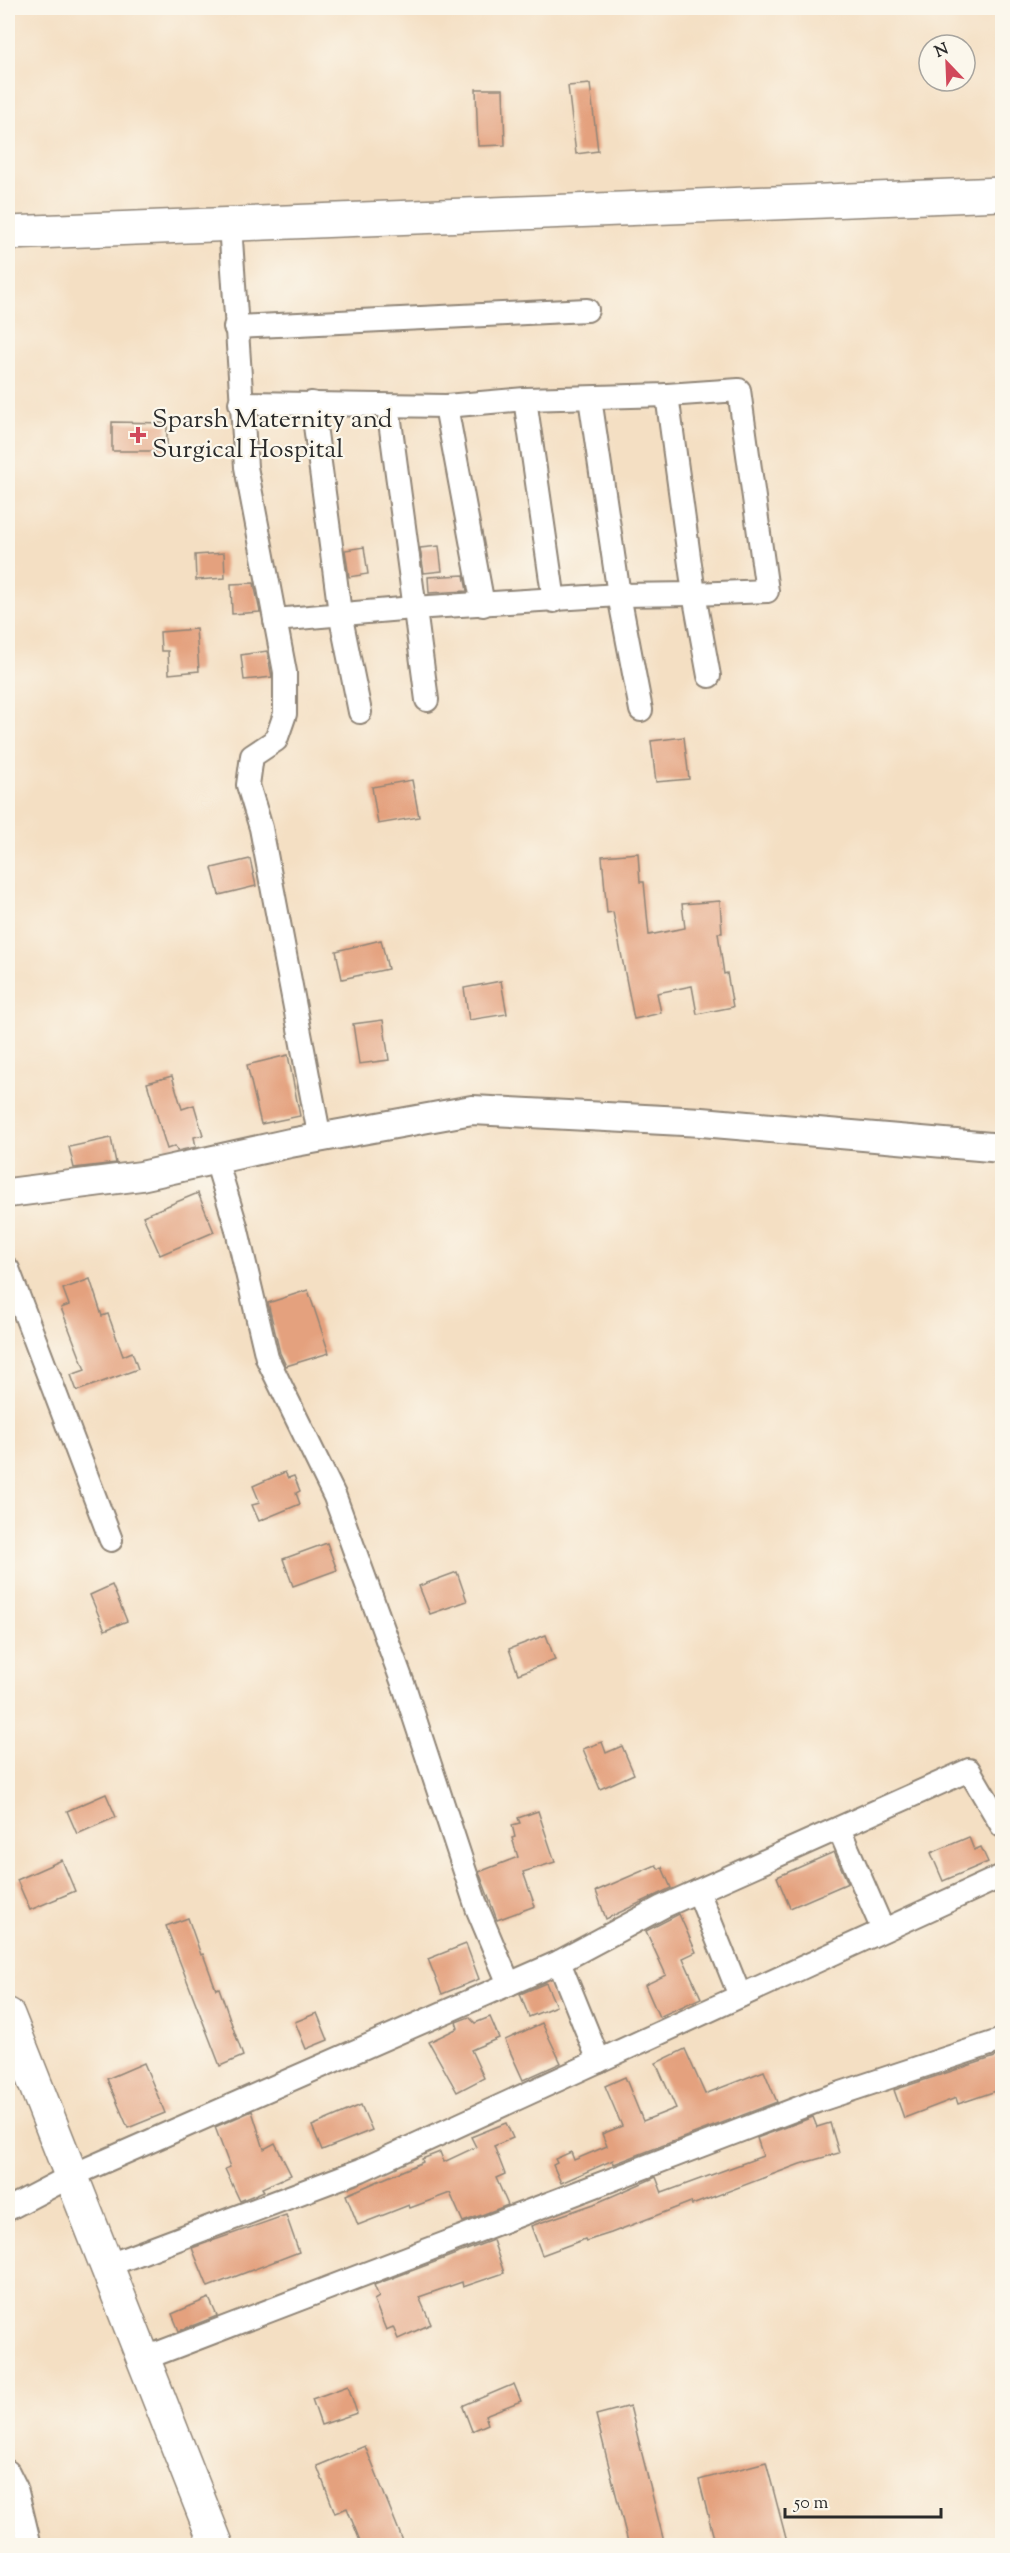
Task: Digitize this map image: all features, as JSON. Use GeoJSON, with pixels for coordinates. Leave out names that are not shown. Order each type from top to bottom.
{"type":"FeatureCollection","features":[{"type":"Feature","properties":{"kind":"main road"},"geometry":{"type":"LineString","coordinates":[[8,233],[1002,194]]}},
{"type":"Feature","properties":{"kind":"main road"},"geometry":{"type":"LineString","coordinates":[[8,2015],[217,2546]]}},
{"type":"Feature","properties":{"kind":"street"},"geometry":{"type":"LineString","coordinates":[[230,224],[246,467],[285,672],[285,714],[276,740],[252,756],[248,785],[261,828],[320,1139]]}},
{"type":"Feature","properties":{"kind":"street"},"geometry":{"type":"LineString","coordinates":[[235,327],[587,310]]}},
{"type":"Feature","properties":{"kind":"street"},"geometry":{"type":"LineString","coordinates":[[240,403],[446,406],[525,399],[667,395],[739,390],[767,591],[619,595],[554,601],[340,613],[275,620]]}},
{"type":"Feature","properties":{"kind":"street"},"geometry":{"type":"LineString","coordinates":[[667,395],[694,594],[709,676]]}},
{"type":"Feature","properties":{"kind":"street"},"geometry":{"type":"LineString","coordinates":[[590,398],[619,595],[641,710]]}},
{"type":"Feature","properties":{"kind":"street"},"geometry":{"type":"LineString","coordinates":[[525,399],[554,601]]}},
{"type":"Feature","properties":{"kind":"street"},"geometry":{"type":"LineString","coordinates":[[312,403],[340,613],[360,712]]}},
{"type":"Feature","properties":{"kind":"street"},"geometry":{"type":"LineString","coordinates":[[388,406],[427,700]]}},
{"type":"Feature","properties":{"kind":"street"},"geometry":{"type":"LineString","coordinates":[[446,406],[483,605]]}},
{"type":"Feature","properties":{"kind":"street"},"geometry":{"type":"LineString","coordinates":[[8,1193],[141,1176],[472,1110],[702,1122],[1002,1148]]}},
{"type":"Feature","properties":{"kind":"street"},"geometry":{"type":"LineString","coordinates":[[216,1160],[236,1226],[267,1358],[335,1497],[405,1689],[477,1908],[509,1984]]}},
{"type":"Feature","properties":{"kind":"street"},"geometry":{"type":"LineString","coordinates":[[8,1269],[111,1540]]}},
{"type":"Feature","properties":{"kind":"street"},"geometry":{"type":"LineString","coordinates":[[8,2210],[71,2176],[559,1962],[662,1907],[969,1770],[1002,1826]]}},
{"type":"Feature","properties":{"kind":"street"},"geometry":{"type":"LineString","coordinates":[[839,1829],[884,1930]]}},
{"type":"Feature","properties":{"kind":"street"},"geometry":{"type":"LineString","coordinates":[[106,2266],[361,2170],[1002,1876]]}},
{"type":"Feature","properties":{"kind":"street"},"geometry":{"type":"LineString","coordinates":[[698,1891],[740,1996]]}},
{"type":"Feature","properties":{"kind":"street"},"geometry":{"type":"LineString","coordinates":[[559,1962],[599,2061]]}},
{"type":"Feature","properties":{"kind":"street"},"geometry":{"type":"LineString","coordinates":[[143,2359],[817,2101],[1002,2040]]}},
{"type":"Feature","properties":{"kind":"street"},"geometry":{"type":"LineString","coordinates":[[8,2472],[16,2488],[13,2506],[30,2546]]}},
{"type":"Feature","properties":{"kind":"building"},"geometry":{"type":"Polygon","coordinates":[[[590,84],[598,151],[576,154],[568,86],[590,84]]]}},
{"type":"Feature","properties":{"kind":"building"},"geometry":{"type":"Polygon","coordinates":[[[476,89],[503,89],[505,145],[478,146],[476,89]]]}},
{"type":"Feature","properties":{"kind":"building"},"geometry":{"type":"Polygon","coordinates":[[[112,422],[167,423],[167,451],[112,451],[112,422]]]}},
{"type":"Feature","properties":{"kind":"building"},"geometry":{"type":"Polygon","coordinates":[[[439,546],[442,571],[424,573],[420,548],[439,546]]]}},
{"type":"Feature","properties":{"kind":"building"},"geometry":{"type":"Polygon","coordinates":[[[364,547],[368,574],[349,577],[345,550],[364,547]]]}},
{"type":"Feature","properties":{"kind":"building"},"geometry":{"type":"Polygon","coordinates":[[[224,553],[225,578],[196,580],[195,555],[224,553]]]}},
{"type":"Feature","properties":{"kind":"building"},"geometry":{"type":"Polygon","coordinates":[[[464,575],[467,591],[429,593],[428,577],[464,575]]]}},
{"type":"Feature","properties":{"kind":"building"},"geometry":{"type":"Polygon","coordinates":[[[254,583],[260,612],[232,614],[231,584],[254,583]]]}},
{"type":"Feature","properties":{"kind":"building"},"geometry":{"type":"Polygon","coordinates":[[[196,629],[199,671],[169,674],[168,651],[161,651],[160,632],[196,629]]]}},
{"type":"Feature","properties":{"kind":"building"},"geometry":{"type":"Polygon","coordinates":[[[267,651],[272,677],[244,680],[241,655],[267,651]]]}},
{"type":"Feature","properties":{"kind":"building"},"geometry":{"type":"Polygon","coordinates":[[[684,737],[689,779],[656,782],[651,741],[684,737]]]}},
{"type":"Feature","properties":{"kind":"building"},"geometry":{"type":"Polygon","coordinates":[[[412,780],[419,817],[378,824],[372,787],[412,780]]]}},
{"type":"Feature","properties":{"kind":"building"},"geometry":{"type":"Polygon","coordinates":[[[638,853],[640,882],[644,882],[649,935],[685,928],[682,904],[720,901],[722,933],[718,933],[724,974],[727,973],[733,1007],[697,1014],[692,986],[657,993],[661,1013],[634,1019],[613,912],[607,913],[602,856],[638,853]]]}},
{"type":"Feature","properties":{"kind":"building"},"geometry":{"type":"Polygon","coordinates":[[[250,859],[256,886],[219,895],[212,868],[250,859]]]}},
{"type":"Feature","properties":{"kind":"building"},"geometry":{"type":"Polygon","coordinates":[[[381,940],[388,969],[342,979],[336,951],[381,940]]]}},
{"type":"Feature","properties":{"kind":"building"},"geometry":{"type":"Polygon","coordinates":[[[501,981],[507,1014],[469,1020],[464,988],[501,981]]]}},
{"type":"Feature","properties":{"kind":"building"},"geometry":{"type":"Polygon","coordinates":[[[383,1020],[389,1060],[359,1064],[353,1024],[383,1020]]]}},
{"type":"Feature","properties":{"kind":"building"},"geometry":{"type":"Polygon","coordinates":[[[288,1055],[300,1116],[261,1124],[247,1065],[288,1055]]]}},
{"type":"Feature","properties":{"kind":"building"},"geometry":{"type":"Polygon","coordinates":[[[172,1076],[182,1109],[194,1105],[203,1135],[194,1137],[196,1147],[177,1151],[175,1146],[167,1149],[147,1083],[172,1076]]]}},
{"type":"Feature","properties":{"kind":"building"},"geometry":{"type":"Polygon","coordinates":[[[111,1138],[116,1163],[74,1168],[69,1147],[111,1138]]]}},
{"type":"Feature","properties":{"kind":"building"},"geometry":{"type":"Polygon","coordinates":[[[198,1193],[214,1232],[160,1255],[143,1216],[198,1193]]]}},
{"type":"Feature","properties":{"kind":"building"},"geometry":{"type":"Polygon","coordinates":[[[90,1279],[102,1316],[108,1314],[123,1356],[132,1352],[138,1369],[77,1391],[71,1375],[85,1370],[61,1308],[69,1305],[63,1289],[90,1279]]]}},
{"type":"Feature","properties":{"kind":"building"},"geometry":{"type":"Polygon","coordinates":[[[308,1290],[329,1353],[286,1366],[280,1353],[268,1303],[308,1290]]]}},
{"type":"Feature","properties":{"kind":"building"},"geometry":{"type":"Polygon","coordinates":[[[285,1472],[288,1478],[294,1476],[300,1491],[296,1493],[300,1504],[259,1521],[252,1505],[260,1503],[253,1486],[285,1472]]]}},
{"type":"Feature","properties":{"kind":"building"},"geometry":{"type":"Polygon","coordinates":[[[327,1543],[337,1570],[293,1586],[283,1559],[327,1543]]]}},
{"type":"Feature","properties":{"kind":"building"},"geometry":{"type":"Polygon","coordinates":[[[457,1572],[467,1601],[430,1614],[419,1586],[457,1572]]]}},
{"type":"Feature","properties":{"kind":"building"},"geometry":{"type":"Polygon","coordinates":[[[112,1585],[127,1621],[105,1630],[90,1595],[112,1585]]]}},
{"type":"Feature","properties":{"kind":"building"},"geometry":{"type":"Polygon","coordinates":[[[546,1635],[555,1660],[518,1674],[509,1649],[546,1635]]]}},
{"type":"Feature","properties":{"kind":"building"},"geometry":{"type":"Polygon","coordinates":[[[602,1742],[606,1753],[622,1746],[634,1774],[600,1789],[583,1749],[602,1742]]]}},
{"type":"Feature","properties":{"kind":"building"},"geometry":{"type":"Polygon","coordinates":[[[106,1794],[116,1817],[77,1834],[67,1811],[106,1794]]]}},
{"type":"Feature","properties":{"kind":"building"},"geometry":{"type":"Polygon","coordinates":[[[538,1811],[555,1862],[523,1872],[535,1906],[497,1920],[479,1872],[518,1857],[512,1838],[515,1837],[512,1825],[520,1823],[518,1818],[538,1811]]]}},
{"type":"Feature","properties":{"kind":"building"},"geometry":{"type":"Polygon","coordinates":[[[969,1837],[974,1850],[981,1847],[988,1862],[943,1881],[931,1853],[969,1837]]]}},
{"type":"Feature","properties":{"kind":"building"},"geometry":{"type":"Polygon","coordinates":[[[834,1852],[848,1883],[790,1908],[777,1877],[834,1852]]]}},
{"type":"Feature","properties":{"kind":"building"},"geometry":{"type":"Polygon","coordinates":[[[62,1860],[75,1891],[30,1910],[17,1880],[62,1860]]]}},
{"type":"Feature","properties":{"kind":"building"},"geometry":{"type":"Polygon","coordinates":[[[656,1865],[659,1869],[662,1867],[671,1888],[606,1919],[596,1891],[656,1865]]]}},
{"type":"Feature","properties":{"kind":"building"},"geometry":{"type":"Polygon","coordinates":[[[679,1914],[696,1952],[683,1958],[701,1998],[659,2017],[645,1985],[666,1975],[646,1931],[679,1914]]]}},
{"type":"Feature","properties":{"kind":"building"},"geometry":{"type":"Polygon","coordinates":[[[188,1918],[216,1989],[219,1988],[243,2056],[220,2066],[166,1926],[188,1918]]]}},
{"type":"Feature","properties":{"kind":"building"},"geometry":{"type":"Polygon","coordinates":[[[466,1944],[479,1979],[442,1994],[428,1959],[466,1944]]]}},
{"type":"Feature","properties":{"kind":"building"},"geometry":{"type":"Polygon","coordinates":[[[546,1983],[556,2006],[529,2017],[520,1994],[546,1983]]]}},
{"type":"Feature","properties":{"kind":"building"},"geometry":{"type":"Polygon","coordinates":[[[317,2013],[328,2040],[306,2049],[295,2022],[317,2013]]]}},
{"type":"Feature","properties":{"kind":"building"},"geometry":{"type":"Polygon","coordinates":[[[469,2017],[475,2023],[490,2017],[499,2038],[471,2050],[484,2078],[457,2092],[429,2042],[458,2028],[456,2022],[469,2017]]]}},
{"type":"Feature","properties":{"kind":"building"},"geometry":{"type":"Polygon","coordinates":[[[542,2023],[561,2063],[523,2080],[505,2040],[542,2023]]]}},
{"type":"Feature","properties":{"kind":"building"},"geometry":{"type":"Polygon","coordinates":[[[685,2049],[705,2094],[764,2071],[777,2102],[614,2164],[613,2160],[561,2183],[553,2165],[557,2163],[555,2159],[571,2152],[574,2160],[607,2146],[602,2134],[622,2126],[605,2086],[625,2077],[643,2121],[676,2108],[656,2063],[685,2049]]]}},
{"type":"Feature","properties":{"kind":"building"},"geometry":{"type":"Polygon","coordinates":[[[998,2056],[1002,2070],[1002,2089],[958,2104],[956,2098],[904,2118],[894,2090],[998,2056]]]}},
{"type":"Feature","properties":{"kind":"building"},"geometry":{"type":"Polygon","coordinates":[[[144,2063],[165,2113],[128,2128],[107,2079],[144,2063]]]}},
{"type":"Feature","properties":{"kind":"building"},"geometry":{"type":"Polygon","coordinates":[[[361,2105],[372,2130],[322,2150],[312,2126],[361,2105]]]}},
{"type":"Feature","properties":{"kind":"building"},"geometry":{"type":"Polygon","coordinates":[[[252,2111],[264,2149],[275,2143],[291,2175],[262,2188],[264,2191],[240,2201],[225,2169],[230,2167],[215,2127],[252,2111]]]}},
{"type":"Feature","properties":{"kind":"building"},"geometry":{"type":"Polygon","coordinates":[[[813,2117],[817,2127],[830,2123],[839,2153],[800,2164],[692,2205],[691,2202],[611,2233],[586,2241],[585,2239],[542,2255],[531,2226],[594,2204],[656,2177],[662,2193],[763,2156],[757,2138],[813,2117]]]}},
{"type":"Feature","properties":{"kind":"building"},"geometry":{"type":"Polygon","coordinates":[[[506,2123],[513,2138],[494,2146],[505,2174],[496,2178],[508,2205],[463,2222],[450,2193],[410,2208],[409,2205],[358,2225],[346,2195],[423,2162],[422,2159],[440,2152],[444,2162],[476,2147],[471,2137],[506,2123]]]}},
{"type":"Feature","properties":{"kind":"building"},"geometry":{"type":"Polygon","coordinates":[[[286,2215],[299,2252],[208,2287],[192,2248],[286,2215]]]}},
{"type":"Feature","properties":{"kind":"building"},"geometry":{"type":"Polygon","coordinates":[[[493,2240],[504,2273],[463,2287],[462,2282],[419,2297],[431,2324],[398,2339],[393,2327],[386,2330],[374,2300],[379,2297],[374,2285],[493,2240]]]}},
{"type":"Feature","properties":{"kind":"building"},"geometry":{"type":"Polygon","coordinates":[[[209,2298],[217,2316],[179,2331],[172,2314],[209,2298]]]}},
{"type":"Feature","properties":{"kind":"building"},"geometry":{"type":"Polygon","coordinates":[[[514,2384],[521,2401],[485,2415],[488,2424],[472,2431],[464,2405],[514,2384]]]}},
{"type":"Feature","properties":{"kind":"building"},"geometry":{"type":"Polygon","coordinates":[[[348,2386],[357,2413],[321,2425],[312,2399],[348,2386]]]}},
{"type":"Feature","properties":{"kind":"building"},"geometry":{"type":"Polygon","coordinates":[[[630,2406],[665,2546],[629,2546],[596,2415],[630,2406]]]}},
{"type":"Feature","properties":{"kind":"building"},"geometry":{"type":"Polygon","coordinates":[[[365,2446],[405,2546],[362,2546],[347,2508],[335,2513],[317,2466],[365,2446]]]}},
{"type":"Feature","properties":{"kind":"building"},"geometry":{"type":"Polygon","coordinates":[[[766,2462],[788,2546],[716,2546],[699,2480],[766,2462]]]}},
{"type":"Feature","properties":{"kind":"place","name":"Sparsh Maternity and Surgical Hospital"},"geometry":{"type":"Point","coordinates":[138,435]}}]}
